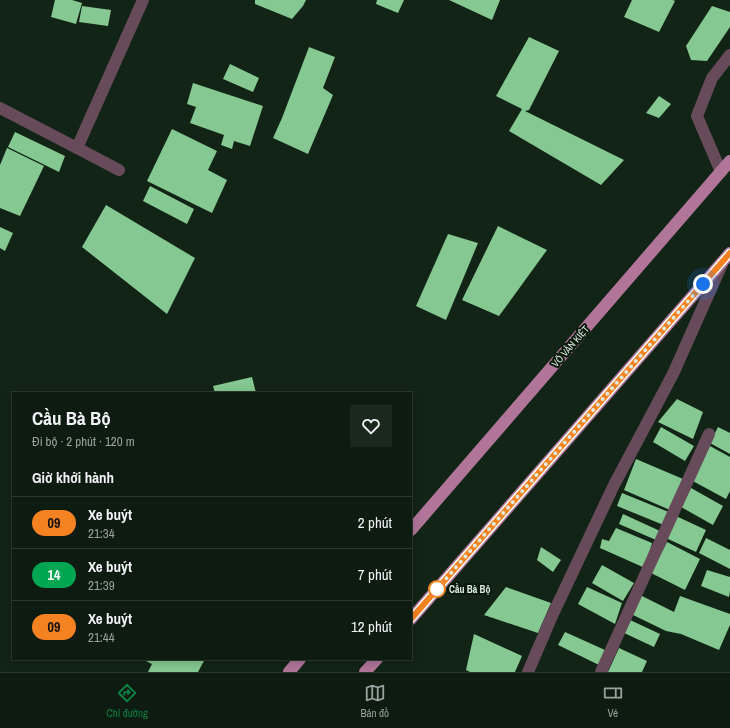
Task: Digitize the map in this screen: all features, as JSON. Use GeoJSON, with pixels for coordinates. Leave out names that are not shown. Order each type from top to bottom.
{"type":"FeatureCollection","features":[{"type":"Feature","properties":{"kind":"main road","name":"VÕ VĂN KIỆT"},"geometry":{"type":"LineString","coordinates":[[412,529],[730,161]]}},
{"type":"Feature","properties":{"kind":"main road"},"geometry":{"type":"LineString","coordinates":[[412,618],[727,256]]}},
{"type":"Feature","properties":{"kind":"main road"},"geometry":{"type":"LineString","coordinates":[[288,672],[299,660]]}},
{"type":"Feature","properties":{"kind":"main road"},"geometry":{"type":"LineString","coordinates":[[365,672],[375,660]]}},
{"type":"Feature","properties":{"kind":"street"},"geometry":{"type":"LineString","coordinates":[[78,149],[144,0]]}},
{"type":"Feature","properties":{"kind":"street"},"geometry":{"type":"LineString","coordinates":[[721,172],[697,116],[712,78],[730,54]]}},
{"type":"Feature","properties":{"kind":"street"},"geometry":{"type":"LineString","coordinates":[[0,108],[119,170]]}},
{"type":"Feature","properties":{"kind":"street"},"geometry":{"type":"LineString","coordinates":[[528,672],[552,616],[614,485],[673,374],[727,256]]}},
{"type":"Feature","properties":{"kind":"street"},"geometry":{"type":"LineString","coordinates":[[601,672],[709,434]]}},
{"type":"Feature","properties":{"kind":"building"},"geometry":{"type":"Polygon","coordinates":[[[55,0],[72,0],[82,3],[76,24],[51,17],[55,0]]]}},
{"type":"Feature","properties":{"kind":"building"},"geometry":{"type":"Polygon","coordinates":[[[255,0],[306,0],[292,19],[255,4],[255,0]]]}},
{"type":"Feature","properties":{"kind":"building"},"geometry":{"type":"Polygon","coordinates":[[[377,0],[404,0],[398,13],[376,4],[377,0]]]}},
{"type":"Feature","properties":{"kind":"building"},"geometry":{"type":"Polygon","coordinates":[[[449,0],[500,0],[492,20],[449,0]]]}},
{"type":"Feature","properties":{"kind":"building"},"geometry":{"type":"Polygon","coordinates":[[[632,0],[675,1],[659,32],[624,17],[632,0]]]}},
{"type":"Feature","properties":{"kind":"building"},"geometry":{"type":"Polygon","coordinates":[[[82,6],[111,10],[108,26],[79,22],[82,6]]]}},
{"type":"Feature","properties":{"kind":"building"},"geometry":{"type":"Polygon","coordinates":[[[712,6],[730,12],[730,27],[707,61],[691,60],[686,46],[712,6]]]}},
{"type":"Feature","properties":{"kind":"building"},"geometry":{"type":"Polygon","coordinates":[[[529,37],[559,51],[529,110],[525,111],[624,160],[601,185],[509,131],[522,109],[496,96],[529,37]]]}},
{"type":"Feature","properties":{"kind":"building"},"geometry":{"type":"Polygon","coordinates":[[[309,47],[335,57],[323,88],[333,95],[308,154],[273,138],[309,47]]]}},
{"type":"Feature","properties":{"kind":"building"},"geometry":{"type":"Polygon","coordinates":[[[230,64],[259,78],[253,92],[223,79],[230,64]]]}},
{"type":"Feature","properties":{"kind":"building"},"geometry":{"type":"Polygon","coordinates":[[[193,83],[263,106],[250,146],[234,141],[232,149],[221,145],[224,135],[190,123],[196,107],[187,104],[193,83]]]}},
{"type":"Feature","properties":{"kind":"building"},"geometry":{"type":"Polygon","coordinates":[[[659,96],[671,104],[659,118],[646,113],[659,96]]]}},
{"type":"Feature","properties":{"kind":"building"},"geometry":{"type":"Polygon","coordinates":[[[172,129],[217,151],[208,170],[227,180],[212,213],[147,181],[172,129]]]}},
{"type":"Feature","properties":{"kind":"building"},"geometry":{"type":"Polygon","coordinates":[[[15,132],[65,156],[59,172],[8,147],[15,132]]]}},
{"type":"Feature","properties":{"kind":"building"},"geometry":{"type":"Polygon","coordinates":[[[7,148],[44,166],[20,216],[0,208],[0,165],[7,148]]]}},
{"type":"Feature","properties":{"kind":"building"},"geometry":{"type":"Polygon","coordinates":[[[150,186],[194,209],[187,224],[143,201],[150,186]]]}},
{"type":"Feature","properties":{"kind":"building"},"geometry":{"type":"Polygon","coordinates":[[[106,205],[195,258],[167,314],[82,247],[106,205]]]}},
{"type":"Feature","properties":{"kind":"building"},"geometry":{"type":"Polygon","coordinates":[[[498,226],[547,250],[499,316],[462,300],[498,226]]]}},
{"type":"Feature","properties":{"kind":"building"},"geometry":{"type":"Polygon","coordinates":[[[0,227],[13,233],[5,251],[0,248],[0,227]]]}},
{"type":"Feature","properties":{"kind":"building"},"geometry":{"type":"Polygon","coordinates":[[[448,234],[478,243],[446,320],[416,306],[448,234]]]}},
{"type":"Feature","properties":{"kind":"building"},"geometry":{"type":"Polygon","coordinates":[[[252,377],[256,392],[215,392],[213,386],[252,377]]]}},
{"type":"Feature","properties":{"kind":"building"},"geometry":{"type":"Polygon","coordinates":[[[677,399],[703,412],[693,439],[658,422],[677,399]]]}},
{"type":"Feature","properties":{"kind":"building"},"geometry":{"type":"Polygon","coordinates":[[[661,427],[694,446],[685,461],[653,442],[661,427]]]}},
{"type":"Feature","properties":{"kind":"building"},"geometry":{"type":"Polygon","coordinates":[[[718,427],[730,433],[730,454],[710,443],[718,427]]]}},
{"type":"Feature","properties":{"kind":"building"},"geometry":{"type":"Polygon","coordinates":[[[710,446],[730,457],[730,491],[726,499],[691,480],[710,446]]]}},
{"type":"Feature","properties":{"kind":"building"},"geometry":{"type":"Polygon","coordinates":[[[636,459],[683,479],[670,510],[624,490],[636,459]]]}},
{"type":"Feature","properties":{"kind":"building"},"geometry":{"type":"Polygon","coordinates":[[[691,488],[723,506],[713,525],[681,507],[691,488]]]}},
{"type":"Feature","properties":{"kind":"building"},"geometry":{"type":"Polygon","coordinates":[[[622,493],[671,513],[666,526],[617,506],[622,493]]]}},
{"type":"Feature","properties":{"kind":"building"},"geometry":{"type":"Polygon","coordinates":[[[623,514],[660,531],[656,540],[619,524],[623,514]]]}},
{"type":"Feature","properties":{"kind":"building"},"geometry":{"type":"Polygon","coordinates":[[[676,516],[706,530],[696,552],[666,538],[676,516]]]}},
{"type":"Feature","properties":{"kind":"building"},"geometry":{"type":"Polygon","coordinates":[[[616,528],[652,543],[645,568],[600,548],[602,539],[609,541],[616,528]]]}},
{"type":"Feature","properties":{"kind":"building"},"geometry":{"type":"Polygon","coordinates":[[[706,538],[730,550],[730,569],[699,553],[706,538]]]}},
{"type":"Feature","properties":{"kind":"building"},"geometry":{"type":"Polygon","coordinates":[[[667,542],[700,559],[685,590],[651,573],[667,542]]]}},
{"type":"Feature","properties":{"kind":"building"},"geometry":{"type":"Polygon","coordinates":[[[541,547],[561,560],[553,572],[537,560],[541,547]]]}},
{"type":"Feature","properties":{"kind":"building"},"geometry":{"type":"Polygon","coordinates":[[[602,565],[634,583],[623,601],[592,583],[602,565]]]}},
{"type":"Feature","properties":{"kind":"building"},"geometry":{"type":"Polygon","coordinates":[[[707,570],[730,577],[729,597],[701,586],[707,570]]]}},
{"type":"Feature","properties":{"kind":"building"},"geometry":{"type":"Polygon","coordinates":[[[506,587],[551,603],[538,633],[484,615],[506,587]]]}},
{"type":"Feature","properties":{"kind":"building"},"geometry":{"type":"Polygon","coordinates":[[[587,587],[622,603],[615,624],[578,604],[587,587]]]}},
{"type":"Feature","properties":{"kind":"building"},"geometry":{"type":"Polygon","coordinates":[[[640,595],[674,612],[680,596],[730,614],[730,625],[719,650],[681,634],[666,631],[631,614],[640,595]]]}},
{"type":"Feature","properties":{"kind":"building"},"geometry":{"type":"Polygon","coordinates":[[[628,619],[660,634],[654,647],[622,632],[628,619]]]}},
{"type":"Feature","properties":{"kind":"building"},"geometry":{"type":"Polygon","coordinates":[[[565,632],[605,650],[599,665],[558,645],[565,632]]]}},
{"type":"Feature","properties":{"kind":"building"},"geometry":{"type":"Polygon","coordinates":[[[474,634],[522,656],[515,672],[470,672],[466,670],[474,634]]]}},
{"type":"Feature","properties":{"kind":"building"},"geometry":{"type":"Polygon","coordinates":[[[619,648],[647,661],[642,672],[608,672],[619,648]]]}},
{"type":"Feature","properties":{"kind":"building"},"geometry":{"type":"Polygon","coordinates":[[[144,660],[204,660],[198,672],[148,672],[152,664],[144,660]]]}},
{"type":"Feature","properties":{"kind":"bus line","name":"09"},"geometry":{"type":"LineString","coordinates":[[412,618],[730,253]]}},
{"type":"Feature","properties":{"kind":"place","name":"Cầu Bà Bộ"},"geometry":{"type":"Point","coordinates":[437,589]}},
{"type":"Feature","properties":{"kind":"route"},"geometry":{"type":"LineString","coordinates":[[437,589],[703,284]]}}]}
